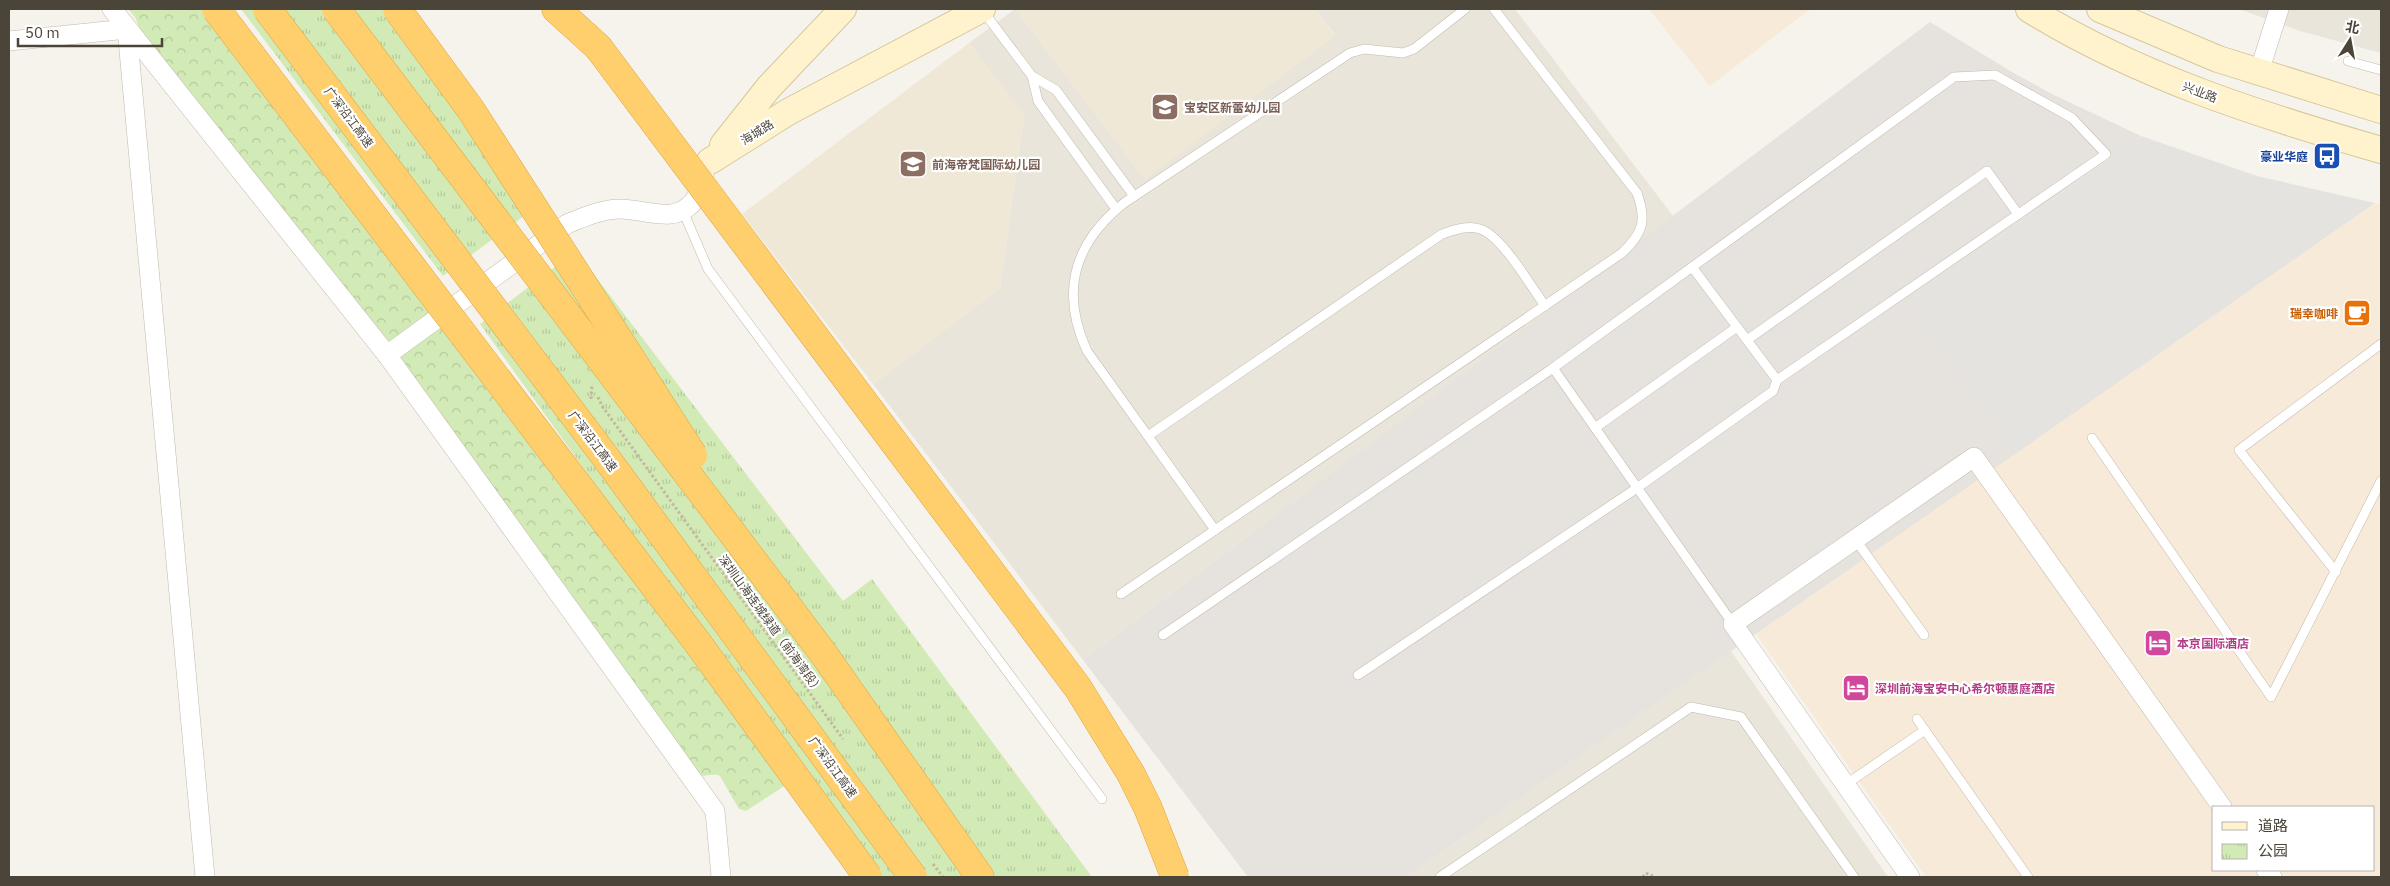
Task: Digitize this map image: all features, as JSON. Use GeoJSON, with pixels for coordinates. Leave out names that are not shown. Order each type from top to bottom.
{"type":"FeatureCollection","features":[{"type":"Feature","properties":{"kind":"highway"},"geometry":{"type":"LineString","coordinates":[[216,9],[697,642],[868,877]]}},
{"type":"Feature","properties":{"kind":"highway","name":"广深沿江高速"},"geometry":{"type":"LineString","coordinates":[[267,9],[604,455],[922,869]]}},
{"type":"Feature","properties":{"kind":"highway"},"geometry":{"type":"LineString","coordinates":[[336,9],[823,653]]}},
{"type":"Feature","properties":{"kind":"highway"},"geometry":{"type":"LineString","coordinates":[[397,9],[476,118],[823,653],[980,877]]}},
{"type":"Feature","properties":{"kind":"highway"},"geometry":{"type":"LineString","coordinates":[[556,9],[598,47]]}},
{"type":"Feature","properties":{"kind":"highway"},"geometry":{"type":"LineString","coordinates":[[575,9],[598,47],[1078,688],[1126,767],[1148,808],[1175,877]]}},
{"type":"Feature","properties":{"kind":"main road","name":"海城路"},"geometry":{"type":"LineString","coordinates":[[710,161],[769,87],[843,9]]}},
{"type":"Feature","properties":{"kind":"main road","name":"海城路"},"geometry":{"type":"LineString","coordinates":[[710,161],[788,112],[981,9]]}},
{"type":"Feature","properties":{"kind":"main road","name":"兴业路"},"geometry":{"type":"LineString","coordinates":[[2029,9],[2066,32],[2113,56],[2199,92],[2267,116],[2381,150]]}},
{"type":"Feature","properties":{"kind":"main road"},"geometry":{"type":"LineString","coordinates":[[2100,9],[2168,40],[2258,72],[2381,110]]}},
{"type":"Feature","properties":{"kind":"street"},"geometry":{"type":"LineString","coordinates":[[112,9],[387,355],[714,811],[721,877]]}},
{"type":"Feature","properties":{"kind":"street"},"geometry":{"type":"LineString","coordinates":[[2258,72],[2279,9]]}},
{"type":"Feature","properties":{"kind":"street"},"geometry":{"type":"LineString","coordinates":[[9,40],[127,29]]}},
{"type":"Feature","properties":{"kind":"street"},"geometry":{"type":"LineString","coordinates":[[127,29],[205,877]]}},
{"type":"Feature","properties":{"kind":"street"},"geometry":{"type":"LineString","coordinates":[[387,355],[567,224],[601,211],[620,209],[666,215],[683,211],[695,200],[710,161]]}},
{"type":"Feature","properties":{"kind":"street"},"geometry":{"type":"LineString","coordinates":[[1910,877],[1733,624],[1974,457],[2221,806]]}},
{"type":"Feature","properties":{"kind":"lane"},"geometry":{"type":"LineString","coordinates":[[981,9],[1032,76],[1056,90],[1134,196]]}},
{"type":"Feature","properties":{"kind":"lane"},"geometry":{"type":"LineString","coordinates":[[1215,530],[1088,351],[1078,331],[1072,308],[1072,289],[1078,262],[1091,237],[1116,209],[1350,53],[1364,49],[1403,52],[1414,49],[1465,9]]}},
{"type":"Feature","properties":{"kind":"lane"},"geometry":{"type":"LineString","coordinates":[[1121,594],[1545,306],[1632,244],[1640,231],[1644,219],[1637,193],[1627,177],[1494,9]]}},
{"type":"Feature","properties":{"kind":"lane"},"geometry":{"type":"LineString","coordinates":[[2348,61],[2381,70]]}},
{"type":"Feature","properties":{"kind":"lane"},"geometry":{"type":"LineString","coordinates":[[1032,76],[1038,101],[1116,209]]}},
{"type":"Feature","properties":{"kind":"lane"},"geometry":{"type":"LineString","coordinates":[[1163,635],[1553,368],[1954,78],[1995,76],[2072,118],[2106,154],[1777,380],[1773,391],[1637,488],[1358,675]]}},
{"type":"Feature","properties":{"kind":"lane"},"geometry":{"type":"LineString","coordinates":[[1747,340],[1987,171],[2018,214]]}},
{"type":"Feature","properties":{"kind":"lane"},"geometry":{"type":"LineString","coordinates":[[683,211],[708,269],[1102,798]]}},
{"type":"Feature","properties":{"kind":"lane"},"geometry":{"type":"LineString","coordinates":[[1148,436],[1442,234],[1461,228],[1479,228],[1495,236],[1545,306]]}},
{"type":"Feature","properties":{"kind":"lane"},"geometry":{"type":"LineString","coordinates":[[1692,267],[1777,380]]}},
{"type":"Feature","properties":{"kind":"lane"},"geometry":{"type":"LineString","coordinates":[[1595,428],[1737,327]]}},
{"type":"Feature","properties":{"kind":"lane"},"geometry":{"type":"LineString","coordinates":[[2336,572],[2238,450],[2381,344]]}},
{"type":"Feature","properties":{"kind":"lane"},"geometry":{"type":"LineString","coordinates":[[1553,368],[1733,624]]}},
{"type":"Feature","properties":{"kind":"lane"},"geometry":{"type":"LineString","coordinates":[[2092,438],[2271,696],[2381,481]]}},
{"type":"Feature","properties":{"kind":"lane"},"geometry":{"type":"LineString","coordinates":[[1855,539],[1924,635]]}},
{"type":"Feature","properties":{"kind":"lane"},"geometry":{"type":"LineString","coordinates":[[1440,877],[1691,707],[1740,717],[1854,877]]}},
{"type":"Feature","properties":{"kind":"lane"},"geometry":{"type":"LineString","coordinates":[[1917,719],[2028,877]]}},
{"type":"Feature","properties":{"kind":"lane"},"geometry":{"type":"LineString","coordinates":[[1845,785],[1925,730]]}},
{"type":"Feature","properties":{"kind":"path","name":"深圳山海连城绿道（前海湾段）"},"geometry":{"type":"LineString","coordinates":[[595,384],[602,406],[845,741]]}},
{"type":"Feature","properties":{"kind":"path"},"geometry":{"type":"LineString","coordinates":[[922,869],[943,877]]}},
{"type":"Feature","properties":{"kind":"path"},"geometry":{"type":"LineString","coordinates":[[1643,877],[1646,873],[1654,877]]}},
{"type":"Feature","properties":{"kind":"shaded area"},"geometry":{"type":"Polygon","coordinates":[[[1015,9],[1145,179],[1335,35],[1315,9],[1515,9],[1673,216],[1083,660],[873,384],[1000,288],[1024,115],[969,43],[1015,9]]]}},
{"type":"Feature","properties":{"kind":"shaded area","name":"宝安区新蕾幼儿园"},"geometry":{"type":"Polygon","coordinates":[[[1015,9],[1315,9],[1335,36],[1145,179],[1015,9]]]}},
{"type":"Feature","properties":{"kind":"shaded area"},"geometry":{"type":"Polygon","coordinates":[[[1649,9],[1810,9],[1710,86],[1649,9]]]}},
{"type":"Feature","properties":{"kind":"shaded area"},"geometry":{"type":"Polygon","coordinates":[[[2239,9],[2381,9],[2381,53],[2300,31],[2239,9]]]}},
{"type":"Feature","properties":{"kind":"shaded area"},"geometry":{"type":"Polygon","coordinates":[[[1930,22],[2054,95],[2141,136],[1909,302],[2018,452],[1406,877],[1248,877],[1083,660],[1930,22]]]}},
{"type":"Feature","properties":{"kind":"shaded area","name":"前海帝梵国际幼儿园"},"geometry":{"type":"Polygon","coordinates":[[[969,43],[1024,114],[1000,288],[873,384],[742,214],[969,43]]]}},
{"type":"Feature","properties":{"kind":"shaded area"},"geometry":{"type":"Polygon","coordinates":[[[2141,136],[2257,176],[2375,203],[2018,452],[1909,302],[2141,136]]]}},
{"type":"Feature","properties":{"kind":"shaded area"},"geometry":{"type":"Polygon","coordinates":[[[2375,203],[2381,205],[2381,877],[1926,877],[1756,634],[2375,203]]]}},
{"type":"Feature","properties":{"kind":"shaded area"},"geometry":{"type":"Polygon","coordinates":[[[1731,651],[1888,877],[1406,877],[1731,651]]]}},
{"type":"Feature","properties":{"kind":"green space"},"geometry":{"type":"Polygon","coordinates":[[[128,9],[202,9],[786,777],[786,785],[746,811],[739,809],[720,776],[697,776],[142,34],[135,17],[128,9]]]}},
{"type":"Feature","properties":{"kind":"green space"},"geometry":{"type":"Polygon","coordinates":[[[241,9],[393,9],[540,204],[443,276],[241,9]]]}},
{"type":"Feature","properties":{"kind":"green space"},"geometry":{"type":"Polygon","coordinates":[[[576,251],[843,601],[872,579],[1092,877],[877,877],[480,324],[576,251]]]}},
{"type":"Feature","properties":{"kind":"place","name":"宝安区新蕾幼儿园"},"geometry":{"type":"Point","coordinates":[1165,107]}},
{"type":"Feature","properties":{"kind":"place","name":"豪业华庭"},"geometry":{"type":"Point","coordinates":[2327,156]}},
{"type":"Feature","properties":{"kind":"place","name":"前海帝梵国际幼儿园"},"geometry":{"type":"Point","coordinates":[913,164]}},
{"type":"Feature","properties":{"kind":"place","name":"瑞幸咖啡"},"geometry":{"type":"Point","coordinates":[2357,313]}},
{"type":"Feature","properties":{"kind":"place","name":"本京国际酒店"},"geometry":{"type":"Point","coordinates":[2158,643]}},
{"type":"Feature","properties":{"kind":"place","name":"深圳前海宝安中心希尔顿惠庭酒店"},"geometry":{"type":"Point","coordinates":[1856,688]}}]}
